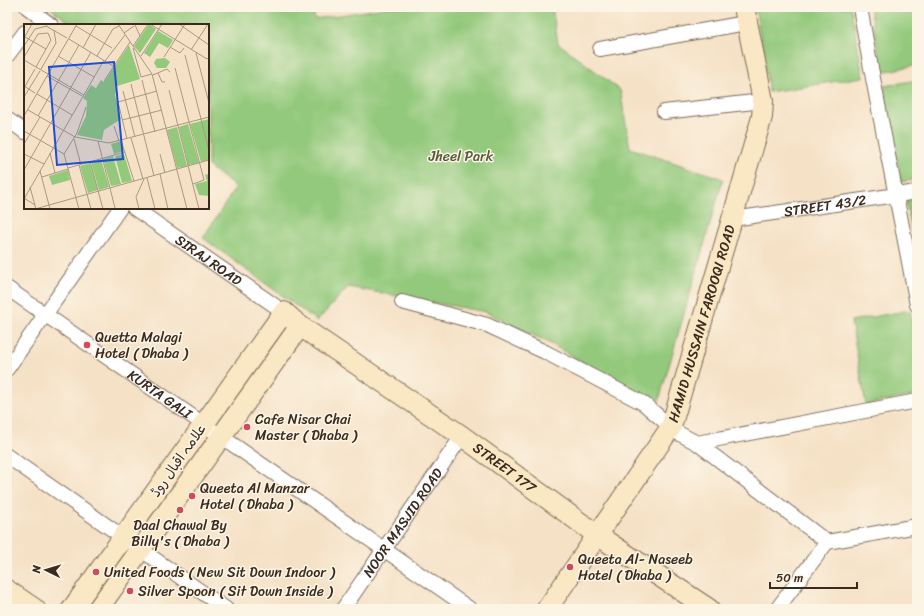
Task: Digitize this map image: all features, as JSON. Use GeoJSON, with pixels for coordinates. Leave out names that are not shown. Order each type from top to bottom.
{"type":"FeatureCollection","features":[{"type":"Feature","properties":{"kind":"street"},"geometry":{"type":"LineString","coordinates":[[860,7],[873,83],[897,196],[917,305]]}},
{"type":"Feature","properties":{"kind":"street"},"geometry":{"type":"LineString","coordinates":[[600,49],[745,15]]}},
{"type":"Feature","properties":{"kind":"street","name":"HAMID HUSSAIN FAROOQI ROAD"},"geometry":{"type":"LineString","coordinates":[[547,609],[671,427],[762,117],[763,102],[745,15]]}},
{"type":"Feature","properties":{"kind":"street"},"geometry":{"type":"LineString","coordinates":[[31,16],[49,24]]}},
{"type":"Feature","properties":{"kind":"street"},"geometry":{"type":"LineString","coordinates":[[7,56],[24,33]]}},
{"type":"Feature","properties":{"kind":"street"},"geometry":{"type":"LineString","coordinates":[[664,112],[763,102]]}},
{"type":"Feature","properties":{"kind":"street"},"geometry":{"type":"LineString","coordinates":[[7,119],[24,131]]}},
{"type":"Feature","properties":{"kind":"street","name":"STREET 43/2"},"geometry":{"type":"LineString","coordinates":[[733,219],[917,192]]}},
{"type":"Feature","properties":{"kind":"street"},"geometry":{"type":"LineString","coordinates":[[7,369],[119,209]]}},
{"type":"Feature","properties":{"kind":"street","name":"SIRAJ ROAD"},"geometry":{"type":"LineString","coordinates":[[135,209],[284,312]]}},
{"type":"Feature","properties":{"kind":"street","name":"KURTA GALI"},"geometry":{"type":"LineString","coordinates":[[7,288],[470,609]]}},
{"type":"Feature","properties":{"kind":"street"},"geometry":{"type":"LineString","coordinates":[[402,302],[487,325],[516,338],[643,403],[678,434],[697,443],[827,542]]}},
{"type":"Feature","properties":{"kind":"street","name":"STREET 177"},"geometry":{"type":"LineString","coordinates":[[284,312],[300,326],[462,436],[597,535],[709,609]]}},
{"type":"Feature","properties":{"kind":"street","name":"علامہ اقبال روڈ"},"geometry":{"type":"LineString","coordinates":[[72,609],[284,312]]}},
{"type":"Feature","properties":{"kind":"street","name":"علامہ اقبال روڈ"},"geometry":{"type":"LineString","coordinates":[[98,609],[300,326]]}},
{"type":"Feature","properties":{"kind":"street"},"geometry":{"type":"LineString","coordinates":[[697,443],[917,401]]}},
{"type":"Feature","properties":{"kind":"street","name":"NOOR MASJID ROAD"},"geometry":{"type":"LineString","coordinates":[[343,609],[462,436]]}},
{"type":"Feature","properties":{"kind":"street"},"geometry":{"type":"LineString","coordinates":[[7,456],[226,609]]}},
{"type":"Feature","properties":{"kind":"street"},"geometry":{"type":"LineString","coordinates":[[777,609],[827,542],[917,526]]}},
{"type":"Feature","properties":{"kind":"street"},"geometry":{"type":"LineString","coordinates":[[7,590],[35,609]]}},
{"type":"Feature","properties":{"kind":"green space","name":"Jheel Park"},"geometry":{"type":"Polygon","coordinates":[[[49,7],[312,7],[315,19],[391,7],[552,7],[558,43],[620,90],[630,148],[723,179],[657,407],[553,345],[486,312],[348,287],[317,321],[203,238],[236,187],[209,167],[209,24],[72,24],[49,7]]]}},
{"type":"Feature","properties":{"kind":"green space"},"geometry":{"type":"Polygon","coordinates":[[[755,7],[851,7],[863,77],[769,92],[755,7]]]}},
{"type":"Feature","properties":{"kind":"green space"},"geometry":{"type":"Polygon","coordinates":[[[870,7],[917,7],[917,65],[882,72],[870,7]]]}},
{"type":"Feature","properties":{"kind":"green space"},"geometry":{"type":"Polygon","coordinates":[[[917,80],[917,179],[901,182],[884,86],[917,80]]]}},
{"type":"Feature","properties":{"kind":"green space"},"geometry":{"type":"Polygon","coordinates":[[[917,199],[917,260],[906,201],[917,199]]]}},
{"type":"Feature","properties":{"kind":"green space"},"geometry":{"type":"Polygon","coordinates":[[[910,310],[917,350],[917,395],[866,405],[851,321],[910,310]]]}},
{"type":"Feature","properties":{"kind":"place","name":"Quetta Malagi Hotel ( Dhaba )"},"geometry":{"type":"Point","coordinates":[87,345]}},
{"type":"Feature","properties":{"kind":"place","name":"Cafe Nisar Chai Master ( Dhaba )"},"geometry":{"type":"Point","coordinates":[247,427]}},
{"type":"Feature","properties":{"kind":"place","name":"Queeta Al Manzar Hotel ( Dhaba )"},"geometry":{"type":"Point","coordinates":[192,496]}},
{"type":"Feature","properties":{"kind":"place","name":"Daal Chawal By Billy's ( Dhaba )"},"geometry":{"type":"Point","coordinates":[180,510]}},
{"type":"Feature","properties":{"kind":"place","name":"Queeta Al- Naseeb Hotel ( Dhaba )"},"geometry":{"type":"Point","coordinates":[570,567]}},
{"type":"Feature","properties":{"kind":"place","name":"United Foods ( New Sit Down Indoor )"},"geometry":{"type":"Point","coordinates":[96,572]}},
{"type":"Feature","properties":{"kind":"place","name":"Silver Spoon ( Sit Down Inside )"},"geometry":{"type":"Point","coordinates":[130,591]}}]}
